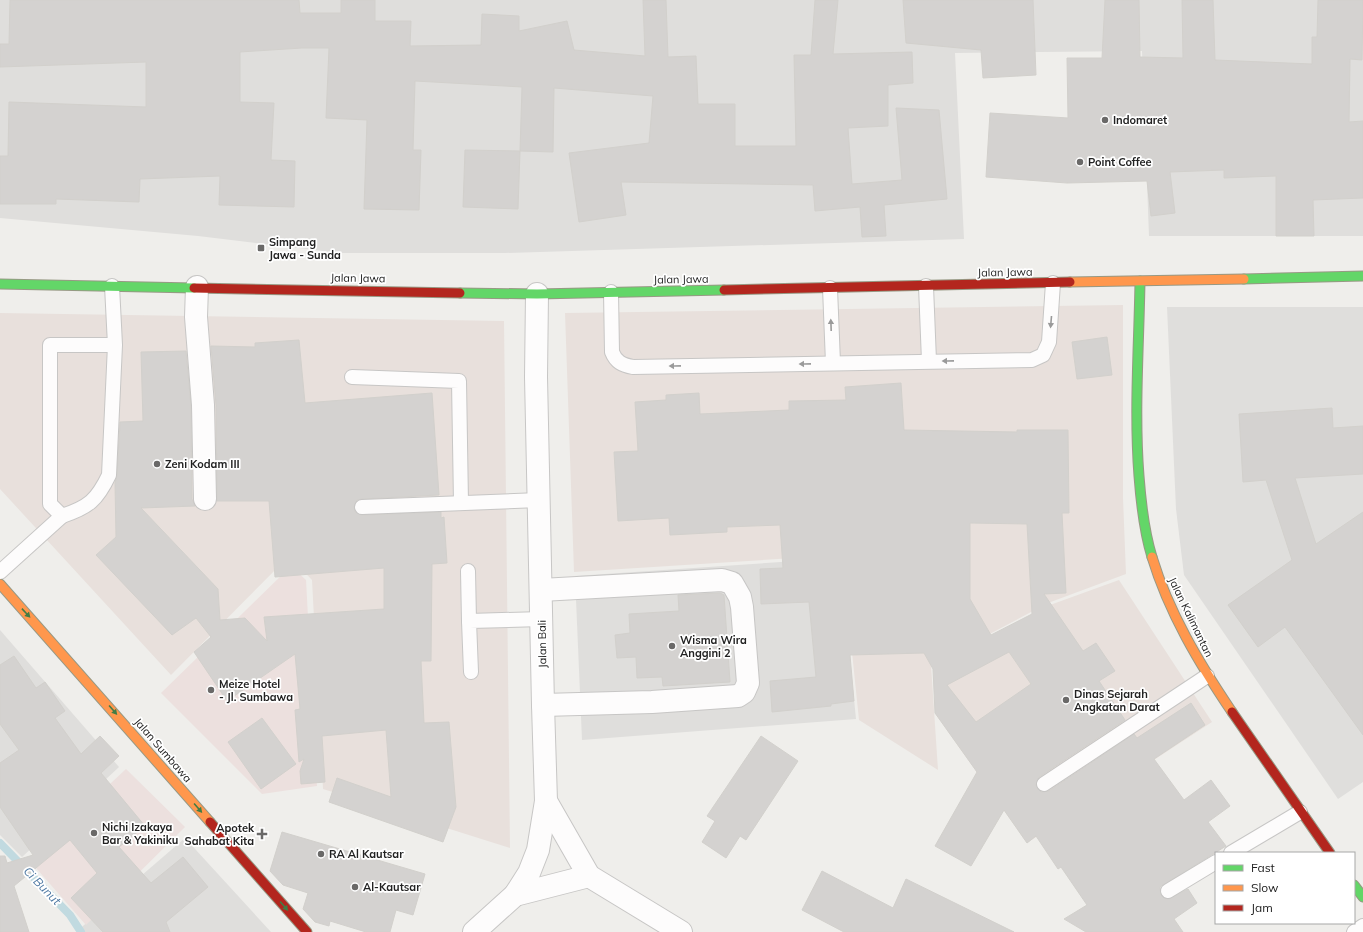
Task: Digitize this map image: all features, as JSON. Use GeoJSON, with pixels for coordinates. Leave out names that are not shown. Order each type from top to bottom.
{"type":"FeatureCollection","features":[{"type":"Feature","properties":{"kind":"street","name":"Jalan Jawa"},"geometry":{"type":"LineString","coordinates":[[0,284],[537,294],[1363,276]]}},
{"type":"Feature","properties":{"kind":"street","name":"Jalan Kalimantan"},"geometry":{"type":"LineString","coordinates":[[1140,281],[1138,466],[1144,524],[1156,574],[1180,628],[1207,676],[1300,812],[1329,852]]}},
{"type":"Feature","properties":{"kind":"street"},"geometry":{"type":"LineString","coordinates":[[197,287],[196,317],[203,405],[205,499]]}},
{"type":"Feature","properties":{"kind":"street","name":"Jalan Bali"},"geometry":{"type":"LineString","coordinates":[[537,294],[536,377],[546,801],[589,876],[681,932]]}},
{"type":"Feature","properties":{"kind":"street"},"geometry":{"type":"LineString","coordinates":[[541,590],[722,580],[732,583],[740,596],[742,608],[748,683],[744,692],[738,696],[652,702],[543,705]]}},
{"type":"Feature","properties":{"kind":"street","name":"Jalan Sumbawa"},"geometry":{"type":"LineString","coordinates":[[0,584],[307,932]]}},
{"type":"Feature","properties":{"kind":"street"},"geometry":{"type":"LineString","coordinates":[[474,932],[515,895],[529,872],[538,850],[546,801]]}},
{"type":"Feature","properties":{"kind":"street"},"geometry":{"type":"LineString","coordinates":[[515,895],[589,876]]}},
{"type":"Feature","properties":{"kind":"street"},"geometry":{"type":"LineString","coordinates":[[1355,886],[1363,897]]}},
{"type":"Feature","properties":{"kind":"lane"},"geometry":{"type":"LineString","coordinates":[[611,292],[612,352],[614,358],[622,365],[633,367],[1032,360],[1043,355],[1049,342],[1053,283]]}},
{"type":"Feature","properties":{"kind":"lane"},"geometry":{"type":"LineString","coordinates":[[0,572],[62,516],[82,510],[101,492],[109,475],[114,345],[112,286]]}},
{"type":"Feature","properties":{"kind":"lane"},"geometry":{"type":"LineString","coordinates":[[926,286],[929,361]]}},
{"type":"Feature","properties":{"kind":"lane"},"geometry":{"type":"LineString","coordinates":[[830,288],[833,363]]}},
{"type":"Feature","properties":{"kind":"lane"},"geometry":{"type":"LineString","coordinates":[[62,516],[50,504],[50,345],[114,345]]}},
{"type":"Feature","properties":{"kind":"lane"},"geometry":{"type":"LineString","coordinates":[[352,377],[459,381],[461,503]]}},
{"type":"Feature","properties":{"kind":"lane"},"geometry":{"type":"LineString","coordinates":[[362,508],[539,500]]}},
{"type":"Feature","properties":{"kind":"lane"},"geometry":{"type":"LineString","coordinates":[[468,571],[471,672]]}},
{"type":"Feature","properties":{"kind":"lane"},"geometry":{"type":"LineString","coordinates":[[469,621],[542,619]]}},
{"type":"Feature","properties":{"kind":"lane"},"geometry":{"type":"LineString","coordinates":[[1044,784],[1207,676]]}},
{"type":"Feature","properties":{"kind":"lane"},"geometry":{"type":"LineString","coordinates":[[1233,852],[1300,812]]}},
{"type":"Feature","properties":{"kind":"lane"},"geometry":{"type":"LineString","coordinates":[[1168,891],[1215,863]]}},
{"type":"Feature","properties":{"kind":"lane"},"geometry":{"type":"LineString","coordinates":[[1354,932],[1363,926]]}},
{"type":"Feature","properties":{"kind":"shaded area"},"geometry":{"type":"Polygon","coordinates":[[[0,0],[1363,0],[1363,236],[1149,236],[1142,51],[955,53],[964,239],[505,253],[341,253],[198,236],[0,218],[0,0]]]}},
{"type":"Feature","properties":{"kind":"shaded area"},"geometry":{"type":"Polygon","coordinates":[[[1123,305],[1123,498],[1126,574],[1048,603],[931,665],[938,770],[859,720],[842,555],[574,572],[565,313],[1123,305]]]}},
{"type":"Feature","properties":{"kind":"shaded area"},"geometry":{"type":"Polygon","coordinates":[[[1167,307],[1363,307],[1363,782],[1338,799],[1184,575],[1176,509],[1167,307]]]}},
{"type":"Feature","properties":{"kind":"shaded area"},"geometry":{"type":"Polygon","coordinates":[[[0,313],[504,321],[510,848],[323,789],[312,580],[289,556],[171,675],[0,489],[0,313]]]}},
{"type":"Feature","properties":{"kind":"shaded area"},"geometry":{"type":"Polygon","coordinates":[[[840,558],[856,719],[582,740],[575,576],[840,558]]]}},
{"type":"Feature","properties":{"kind":"shaded area"},"geometry":{"type":"Polygon","coordinates":[[[291,566],[306,580],[317,786],[262,794],[161,693],[291,566]]]}},
{"type":"Feature","properties":{"kind":"shaded area","name":"Dinas Sejarah Angkatan Darat"},"geometry":{"type":"Polygon","coordinates":[[[1119,580],[1212,722],[1027,843],[935,713],[940,662],[1050,605],[1119,580]]]}},
{"type":"Feature","properties":{"kind":"shaded area"},"geometry":{"type":"Polygon","coordinates":[[[0,630],[119,767],[22,857],[0,835],[0,630]]]}},
{"type":"Feature","properties":{"kind":"shaded area"},"geometry":{"type":"Polygon","coordinates":[[[126,769],[185,827],[86,925],[29,860],[126,769]]]}},
{"type":"Feature","properties":{"kind":"shaded area"},"geometry":{"type":"Polygon","coordinates":[[[185,838],[271,932],[76,932],[185,838]]]}},
{"type":"Feature","properties":{"kind":"building"},"geometry":{"type":"Polygon","coordinates":[[[10,0],[299,0],[300,13],[341,13],[341,0],[375,0],[375,21],[411,21],[410,46],[481,45],[482,14],[519,16],[519,31],[567,21],[574,50],[645,56],[643,0],[666,0],[668,57],[696,56],[698,104],[735,104],[735,146],[796,146],[794,55],[811,55],[815,0],[838,0],[833,54],[912,52],[913,83],[888,85],[888,126],[848,128],[852,184],[902,180],[896,108],[939,110],[947,199],[884,205],[886,236],[862,237],[860,207],[815,211],[813,185],[621,182],[626,215],[579,222],[569,153],[649,143],[653,96],[554,88],[553,152],[520,151],[522,87],[415,81],[413,150],[421,150],[419,210],[364,209],[367,120],[326,118],[329,48],[302,48],[240,52],[240,102],[274,103],[271,160],[295,161],[294,207],[219,205],[220,176],[140,179],[139,202],[56,199],[56,204],[0,204],[0,156],[8,156],[9,102],[146,107],[146,62],[0,67],[0,44],[9,44],[10,0]]]}},
{"type":"Feature","properties":{"kind":"building"},"geometry":{"type":"Polygon","coordinates":[[[903,0],[1033,0],[1036,75],[983,78],[981,50],[906,43],[903,0]]]}},
{"type":"Feature","properties":{"kind":"building"},"geometry":{"type":"Polygon","coordinates":[[[1105,0],[1139,0],[1140,57],[1183,58],[1182,0],[1213,0],[1215,60],[1312,64],[1312,37],[1317,37],[1318,0],[1363,0],[1362,60],[1350,59],[1349,122],[1363,121],[1363,198],[1313,200],[1314,236],[1276,236],[1276,176],[1224,178],[1224,170],[1170,172],[1175,213],[1151,216],[1147,181],[1067,183],[986,177],[990,113],[1068,118],[1067,58],[1102,58],[1105,0]]]}},
{"type":"Feature","properties":{"kind":"building"},"geometry":{"type":"Polygon","coordinates":[[[465,150],[520,151],[518,209],[463,207],[465,150]]]}},
{"type":"Feature","properties":{"kind":"building"},"geometry":{"type":"Polygon","coordinates":[[[1107,337],[1112,375],[1077,379],[1072,342],[1107,337]]]}},
{"type":"Feature","properties":{"kind":"building"},"geometry":{"type":"Polygon","coordinates":[[[299,340],[305,403],[432,393],[439,495],[362,499],[357,500],[354,507],[355,512],[362,515],[441,512],[441,518],[444,517],[447,563],[432,564],[431,661],[421,661],[424,723],[449,722],[456,807],[443,842],[329,802],[337,778],[391,797],[386,730],[322,736],[325,782],[301,784],[300,771],[304,759],[299,762],[295,710],[300,709],[295,654],[227,701],[194,652],[211,637],[196,618],[172,635],[96,555],[116,537],[115,483],[117,475],[120,422],[143,421],[141,352],[186,351],[191,406],[192,499],[195,506],[141,508],[218,589],[220,620],[245,618],[267,641],[264,617],[384,609],[384,568],[275,577],[269,501],[217,501],[216,405],[211,346],[255,347],[255,343],[299,340]]]}},
{"type":"Feature","properties":{"kind":"building"},"geometry":{"type":"Polygon","coordinates":[[[901,383],[904,430],[1017,432],[1017,430],[1068,430],[1069,513],[1062,513],[1066,593],[1044,594],[1083,651],[1096,643],[1115,671],[1099,681],[1125,720],[1039,777],[1036,785],[1041,792],[1049,791],[1134,734],[1137,738],[1191,703],[1205,725],[1154,759],[1184,800],[1211,780],[1230,806],[1208,822],[1226,846],[1160,887],[1161,895],[1168,899],[1188,889],[1197,903],[1174,919],[1183,932],[1086,932],[1064,919],[1087,905],[1061,867],[1058,869],[1036,836],[1027,843],[1004,810],[971,866],[935,846],[977,772],[935,713],[933,669],[924,653],[850,655],[854,701],[831,704],[831,706],[772,712],[770,681],[816,677],[809,602],[761,604],[760,569],[783,568],[780,525],[727,527],[727,532],[670,535],[669,518],[618,521],[614,452],[638,451],[635,402],[666,400],[666,395],[699,393],[700,414],[789,410],[789,401],[846,400],[845,387],[901,383]],[[970,523],[970,599],[991,635],[1032,614],[1027,524],[970,523]],[[1009,652],[947,685],[976,722],[1031,684],[1009,652]]]}},
{"type":"Feature","properties":{"kind":"building"},"geometry":{"type":"Polygon","coordinates":[[[1332,408],[1333,428],[1363,426],[1363,474],[1295,478],[1316,544],[1363,512],[1363,735],[1285,627],[1258,647],[1228,605],[1292,560],[1266,480],[1243,482],[1239,414],[1332,408]]]}},
{"type":"Feature","properties":{"kind":"building","name":"Wisma Wira Anggini 2"},"geometry":{"type":"Polygon","coordinates":[[[720,593],[724,595],[730,682],[663,686],[662,677],[637,678],[636,657],[617,658],[615,635],[630,633],[629,614],[679,611],[678,595],[720,593]]]}},
{"type":"Feature","properties":{"kind":"building"},"geometry":{"type":"Polygon","coordinates":[[[14,656],[36,688],[45,682],[65,711],[55,718],[81,754],[100,736],[119,756],[101,773],[145,826],[119,847],[151,883],[183,857],[208,887],[166,922],[170,932],[103,932],[71,898],[97,873],[70,840],[14,886],[29,932],[0,932],[0,856],[5,856],[7,863],[33,855],[0,807],[0,763],[19,750],[0,724],[0,665],[14,656]]]}},
{"type":"Feature","properties":{"kind":"building"},"geometry":{"type":"Polygon","coordinates":[[[262,718],[296,764],[261,789],[228,742],[262,718]]]}},
{"type":"Feature","properties":{"kind":"building"},"geometry":{"type":"Polygon","coordinates":[[[761,736],[798,761],[746,840],[740,836],[726,858],[702,842],[715,821],[707,816],[761,736]]]}},
{"type":"Feature","properties":{"kind":"building","name":"Al-Kautsar"},"geometry":{"type":"Polygon","coordinates":[[[282,832],[425,874],[413,915],[396,910],[390,932],[366,932],[330,921],[329,926],[315,922],[303,909],[308,893],[283,885],[270,871],[282,832]]]}},
{"type":"Feature","properties":{"kind":"building"},"geometry":{"type":"Polygon","coordinates":[[[822,871],[893,908],[906,879],[1014,932],[844,932],[802,910],[822,871]]]}},
{"type":"Feature","properties":{"kind":"waterway","name":"Ci Bunut"},"geometry":{"type":"LineString","coordinates":[[0,843],[70,915],[81,932]]}},
{"type":"Feature","properties":{"kind":"traffic: fast"},"geometry":{"type":"LineString","coordinates":[[1244,279],[1363,276]]}},
{"type":"Feature","properties":{"kind":"traffic: fast"},"geometry":{"type":"LineString","coordinates":[[1140,281],[1137,403],[1138,452],[1143,517],[1152,557]]}},
{"type":"Feature","properties":{"kind":"traffic: fast"},"geometry":{"type":"LineString","coordinates":[[0,284],[194,288]]}},
{"type":"Feature","properties":{"kind":"traffic: fast"},"geometry":{"type":"LineString","coordinates":[[460,293],[537,294],[724,290]]}},
{"type":"Feature","properties":{"kind":"traffic: fast"},"geometry":{"type":"LineString","coordinates":[[1355,886],[1363,897]]}},
{"type":"Feature","properties":{"kind":"traffic: slow"},"geometry":{"type":"LineString","coordinates":[[1070,282],[1244,279]]}},
{"type":"Feature","properties":{"kind":"traffic: slow"},"geometry":{"type":"LineString","coordinates":[[1152,557],[1176,618],[1208,675],[1232,712]]}},
{"type":"Feature","properties":{"kind":"traffic: slow"},"geometry":{"type":"LineString","coordinates":[[0,584],[210,822]]}},
{"type":"Feature","properties":{"kind":"traffic: jam"},"geometry":{"type":"LineString","coordinates":[[724,290],[1070,282]]}},
{"type":"Feature","properties":{"kind":"traffic: jam"},"geometry":{"type":"LineString","coordinates":[[194,288],[460,293]]}},
{"type":"Feature","properties":{"kind":"traffic: jam"},"geometry":{"type":"LineString","coordinates":[[1232,712],[1329,852]]}},
{"type":"Feature","properties":{"kind":"traffic: jam"},"geometry":{"type":"LineString","coordinates":[[210,822],[307,932]]}},
{"type":"Feature","properties":{"kind":"place","name":"Indomaret"},"geometry":{"type":"Point","coordinates":[1105,120]}},
{"type":"Feature","properties":{"kind":"place","name":"Point Coffee"},"geometry":{"type":"Point","coordinates":[1080,162]}},
{"type":"Feature","properties":{"kind":"place","name":"Simpang Jawa - Sunda"},"geometry":{"type":"Point","coordinates":[261,248]}},
{"type":"Feature","properties":{"kind":"place","name":"Zeni Kodam III"},"geometry":{"type":"Point","coordinates":[157,464]}},
{"type":"Feature","properties":{"kind":"place","name":"Wisma Wira Anggini 2"},"geometry":{"type":"Point","coordinates":[672,646]}},
{"type":"Feature","properties":{"kind":"place","name":"Meize Hotel - Jl. Sumbawa"},"geometry":{"type":"Point","coordinates":[211,690]}},
{"type":"Feature","properties":{"kind":"place","name":"Dinas Sejarah Angkatan Darat"},"geometry":{"type":"Point","coordinates":[1066,700]}},
{"type":"Feature","properties":{"kind":"place","name":"Nichi Izakaya Bar & Yakiniku"},"geometry":{"type":"Point","coordinates":[94,833]}},
{"type":"Feature","properties":{"kind":"place","name":"Apotek Sahabat Kita"},"geometry":{"type":"Point","coordinates":[262,834]}},
{"type":"Feature","properties":{"kind":"place","name":"RA Al Kautsar"},"geometry":{"type":"Point","coordinates":[321,854]}},
{"type":"Feature","properties":{"kind":"place","name":"Al-Kautsar"},"geometry":{"type":"Point","coordinates":[355,887]}}]}
